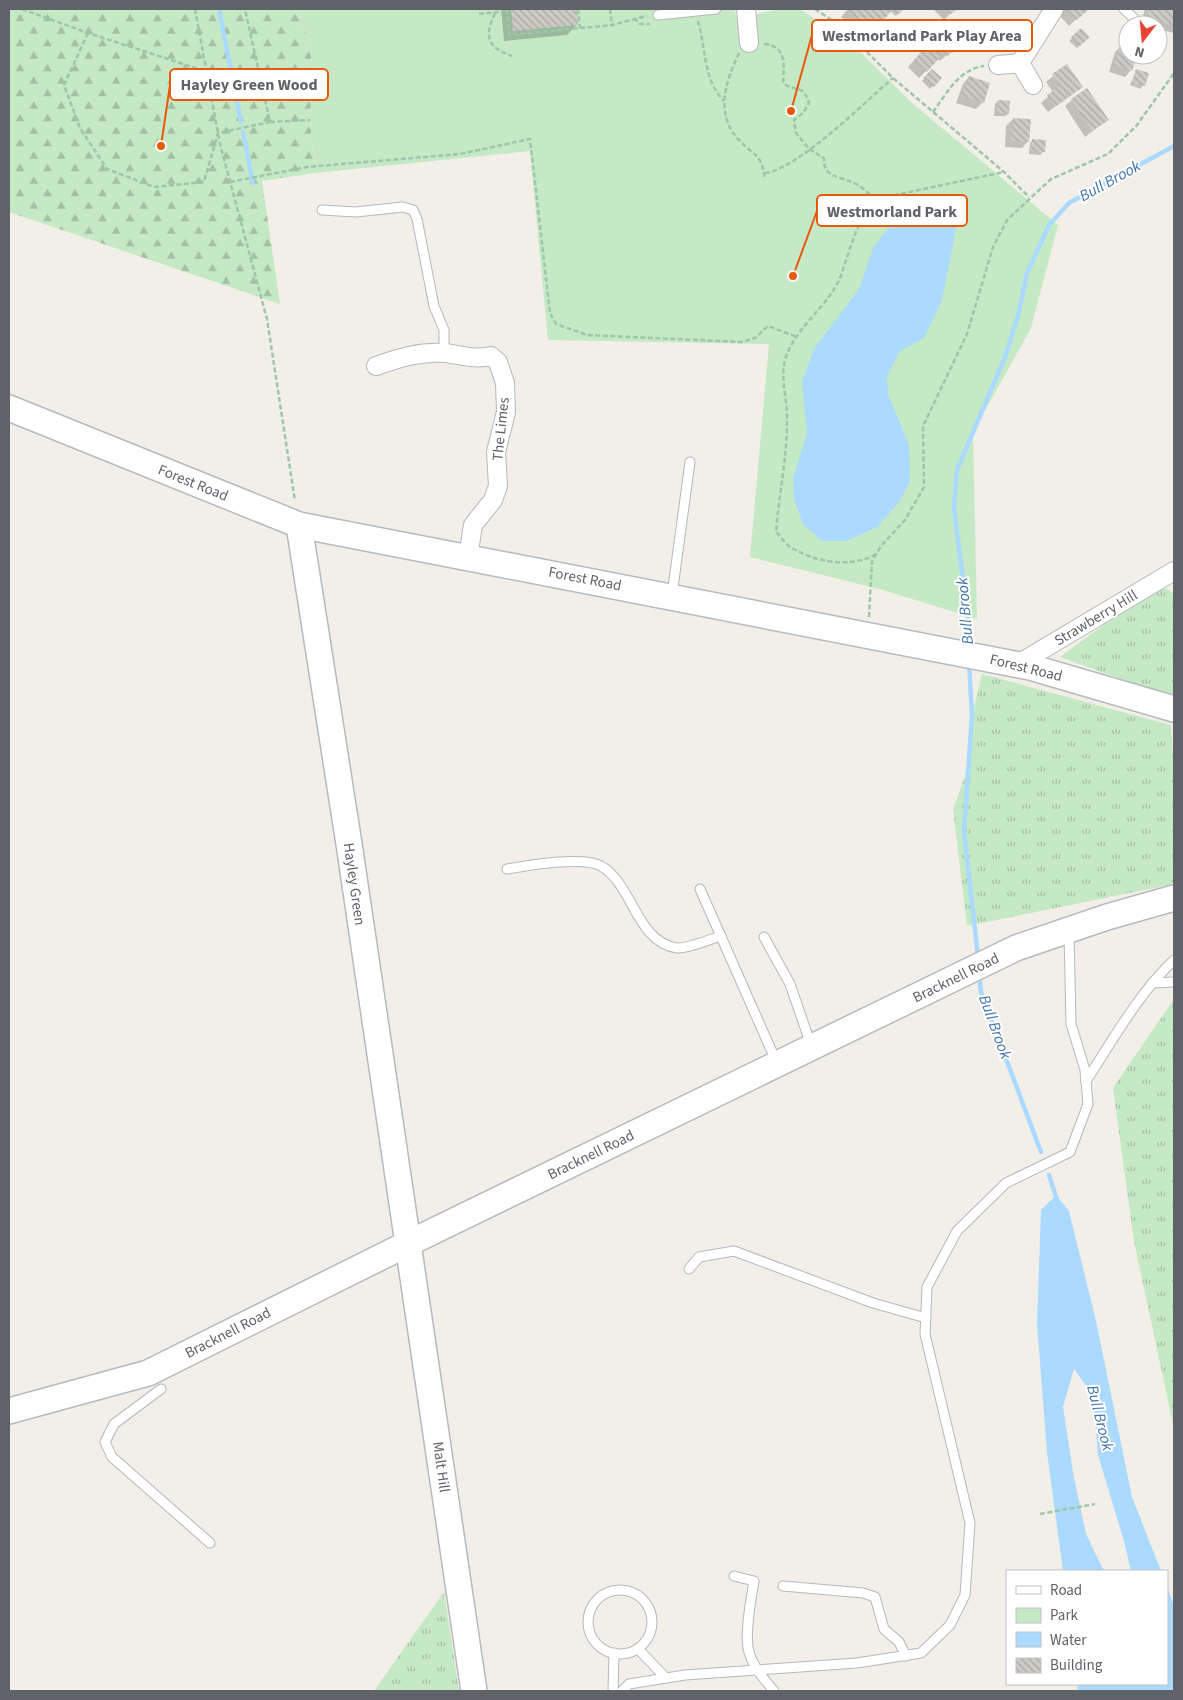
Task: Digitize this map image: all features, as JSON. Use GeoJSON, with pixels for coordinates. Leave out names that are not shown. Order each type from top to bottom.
{"type":"FeatureCollection","features":[{"type":"Feature","properties":{"kind":"main road","name":"Forest Road"},"geometry":{"type":"LineString","coordinates":[[9,408],[299,524],[1018,664],[1174,709]]}},
{"type":"Feature","properties":{"kind":"main road","name":"Hayley Green"},"geometry":{"type":"LineString","coordinates":[[299,524],[408,1244]]}},
{"type":"Feature","properties":{"kind":"main road","name":"Bracknell Road"},"geometry":{"type":"LineString","coordinates":[[9,1411],[148,1373],[408,1244],[1016,948],[1174,898]]}},
{"type":"Feature","properties":{"kind":"main road","name":"Malt Hill"},"geometry":{"type":"LineString","coordinates":[[408,1244],[474,1691]]}},
{"type":"Feature","properties":{"kind":"street"},"geometry":{"type":"LineString","coordinates":[[746,9],[749,43]]}},
{"type":"Feature","properties":{"kind":"street"},"geometry":{"type":"LineString","coordinates":[[1020,63],[1054,9]]}},
{"type":"Feature","properties":{"kind":"street"},"geometry":{"type":"LineString","coordinates":[[998,65],[1020,63]]}},
{"type":"Feature","properties":{"kind":"street"},"geometry":{"type":"LineString","coordinates":[[1020,63],[1033,85]]}},
{"type":"Feature","properties":{"kind":"street","name":"The Limes"},"geometry":{"type":"LineString","coordinates":[[376,366],[409,355],[444,353],[470,358],[491,356],[498,362],[505,383],[506,412],[496,452],[498,486],[492,500],[473,525],[468,557]]}},
{"type":"Feature","properties":{"kind":"street","name":"Strawberry Hill"},"geometry":{"type":"LineString","coordinates":[[1018,664],[1174,572]]}},
{"type":"Feature","properties":{"kind":"lane"},"geometry":{"type":"LineString","coordinates":[[659,19],[716,9]]}},
{"type":"Feature","properties":{"kind":"lane"},"geometry":{"type":"LineString","coordinates":[[322,210],[356,212],[403,207],[413,210],[417,219],[434,306],[444,330],[444,353]]}},
{"type":"Feature","properties":{"kind":"lane"},"geometry":{"type":"LineString","coordinates":[[672,596],[690,462]]}},
{"type":"Feature","properties":{"kind":"lane"},"geometry":{"type":"LineString","coordinates":[[507,868],[572,862],[601,866],[615,878],[652,934],[662,941],[678,948],[721,936]]}},
{"type":"Feature","properties":{"kind":"lane"},"geometry":{"type":"LineString","coordinates":[[700,889],[778,1064]]}},
{"type":"Feature","properties":{"kind":"lane"},"geometry":{"type":"LineString","coordinates":[[622,1691],[630,1684],[666,1678],[857,1664],[921,1653],[950,1625],[965,1595],[970,1523],[926,1334],[927,1287],[957,1231],[1006,1183],[1070,1152],[1088,1104],[1086,1070],[1071,1024],[1069,930]]}},
{"type":"Feature","properties":{"kind":"lane"},"geometry":{"type":"LineString","coordinates":[[764,937],[790,984],[812,1048]]}},
{"type":"Feature","properties":{"kind":"lane"},"geometry":{"type":"LineString","coordinates":[[1086,1082],[1120,1028],[1152,984],[1174,960]]}},
{"type":"Feature","properties":{"kind":"lane"},"geometry":{"type":"LineString","coordinates":[[1152,984],[1174,982]]}},
{"type":"Feature","properties":{"kind":"lane"},"geometry":{"type":"LineString","coordinates":[[689,1269],[699,1257],[734,1251],[873,1303],[926,1318]]}},
{"type":"Feature","properties":{"kind":"lane"},"geometry":{"type":"LineString","coordinates":[[161,1389],[114,1424],[105,1442],[112,1457],[210,1543]]}},
{"type":"Feature","properties":{"kind":"lane"},"geometry":{"type":"LineString","coordinates":[[734,1576],[754,1581],[749,1609],[748,1651],[757,1670],[774,1691]]}},
{"type":"Feature","properties":{"kind":"lane"},"geometry":{"type":"LineString","coordinates":[[783,1586],[864,1593],[875,1597],[884,1629],[899,1642],[906,1656]]}},
{"type":"Feature","properties":{"kind":"lane"},"geometry":{"type":"LineString","coordinates":[[619,1590],[642,1598],[651,1612],[652,1628],[649,1636],[638,1649],[631,1652],[614,1653],[599,1646],[594,1639],[589,1623],[593,1607],[604,1595],[619,1590]]}},
{"type":"Feature","properties":{"kind":"lane"},"geometry":{"type":"LineString","coordinates":[[638,1649],[666,1678]]}},
{"type":"Feature","properties":{"kind":"lane"},"geometry":{"type":"LineString","coordinates":[[613,1691],[614,1653]]}},
{"type":"Feature","properties":{"kind":"path"},"geometry":{"type":"LineString","coordinates":[[22,9],[88,33],[205,71]]}},
{"type":"Feature","properties":{"kind":"path"},"geometry":{"type":"LineString","coordinates":[[195,9],[218,133],[268,320],[299,524]]}},
{"type":"Feature","properties":{"kind":"path"},"geometry":{"type":"LineString","coordinates":[[245,9],[270,122]]}},
{"type":"Feature","properties":{"kind":"path"},"geometry":{"type":"LineString","coordinates":[[578,9],[580,28]]}},
{"type":"Feature","properties":{"kind":"path"},"geometry":{"type":"LineString","coordinates":[[610,9],[612,25]]}},
{"type":"Feature","properties":{"kind":"path"},"geometry":{"type":"LineString","coordinates":[[815,9],[841,26],[893,78],[932,113],[1004,172],[1030,197]]}},
{"type":"Feature","properties":{"kind":"path"},"geometry":{"type":"LineString","coordinates":[[479,14],[507,10],[509,35],[612,25],[634,18],[659,19]]}},
{"type":"Feature","properties":{"kind":"path"},"geometry":{"type":"LineString","coordinates":[[495,13],[491,22],[491,42],[497,50],[512,56]]}},
{"type":"Feature","properties":{"kind":"path"},"geometry":{"type":"LineString","coordinates":[[634,18],[640,24],[659,19]]}},
{"type":"Feature","properties":{"kind":"path"},"geometry":{"type":"LineString","coordinates":[[695,20],[698,22],[711,83],[716,93],[724,101]]}},
{"type":"Feature","properties":{"kind":"path"},"geometry":{"type":"LineString","coordinates":[[88,33],[64,85],[80,128],[107,170],[154,187],[204,182],[218,133]]}},
{"type":"Feature","properties":{"kind":"path"},"geometry":{"type":"LineString","coordinates":[[766,179],[760,158],[733,134],[726,120],[724,101],[729,74],[740,49],[749,43],[774,45],[781,50],[784,57],[783,83],[787,86],[799,87],[806,93],[809,103],[803,113],[794,120],[796,133],[809,149],[824,158],[823,167],[828,174],[856,183],[876,201]]}},
{"type":"Feature","properties":{"kind":"path"},"geometry":{"type":"LineString","coordinates":[[932,113],[958,79],[969,69],[998,65]]}},
{"type":"Feature","properties":{"kind":"path"},"geometry":{"type":"LineString","coordinates":[[868,634],[872,561],[905,520],[924,487],[923,426],[967,334],[993,247],[1007,220],[1030,197],[1051,180],[1108,154],[1137,125],[1174,73]]}},
{"type":"Feature","properties":{"kind":"path"},"geometry":{"type":"LineString","coordinates":[[764,173],[784,167],[809,149],[893,78]]}},
{"type":"Feature","properties":{"kind":"path"},"geometry":{"type":"LineString","coordinates":[[218,133],[270,122],[310,120]]}},
{"type":"Feature","properties":{"kind":"path"},"geometry":{"type":"LineString","coordinates":[[230,182],[308,168],[460,154],[530,139],[550,313],[556,324],[587,335],[742,342],[755,338],[768,326],[797,337]]}},
{"type":"Feature","properties":{"kind":"path"},"geometry":{"type":"LineString","coordinates":[[877,554],[865,560],[820,560],[789,546],[776,532],[787,422],[785,360],[797,337],[829,297],[839,279],[855,231],[866,210],[876,201],[880,198],[1004,172]]}},
{"type":"Feature","properties":{"kind":"path"},"geometry":{"type":"LineString","coordinates":[[1040,1514],[1095,1504]]}},
{"type":"Feature","properties":{"kind":"green space"},"geometry":{"type":"Polygon","coordinates":[[[9,9],[296,9],[309,41],[313,72],[310,120],[315,173],[262,181],[280,304],[9,212],[9,9]]]}},
{"type":"Feature","properties":{"kind":"green space"},"geometry":{"type":"Polygon","coordinates":[[[296,9],[735,9],[736,18],[781,9],[800,9],[848,40],[912,103],[1058,225],[1031,328],[973,432],[977,619],[883,590],[750,557],[769,344],[548,340],[530,151],[315,173],[310,120],[313,72],[309,41],[296,9]]]}},
{"type":"Feature","properties":{"kind":"green space"},"geometry":{"type":"Polygon","coordinates":[[[1159,584],[1174,594],[1174,698],[1060,657],[1159,584]]]}},
{"type":"Feature","properties":{"kind":"green space"},"geometry":{"type":"Polygon","coordinates":[[[982,674],[1171,725],[1174,774],[1174,884],[967,926],[953,809],[971,760],[972,716],[982,674]]]}},
{"type":"Feature","properties":{"kind":"green space"},"geometry":{"type":"Polygon","coordinates":[[[1174,999],[1174,1429],[1134,1241],[1113,1088],[1174,999]]]}},
{"type":"Feature","properties":{"kind":"green space"},"geometry":{"type":"Polygon","coordinates":[[[444,1592],[459,1691],[374,1691],[444,1592]]]}},
{"type":"Feature","properties":{"kind":"water"},"geometry":{"type":"Polygon","coordinates":[[[947,213],[956,229],[942,300],[924,338],[900,351],[887,376],[888,394],[909,445],[910,481],[900,501],[877,527],[846,541],[822,541],[803,524],[794,499],[793,479],[807,433],[802,382],[814,349],[859,289],[874,246],[889,228],[906,216],[947,213]]]}},
{"type":"Feature","properties":{"kind":"water"},"geometry":{"type":"Polygon","coordinates":[[[1056,1195],[1069,1211],[1096,1321],[1132,1497],[1161,1570],[1131,1570],[1098,1455],[1093,1395],[1074,1369],[1063,1407],[1074,1478],[1086,1534],[1104,1570],[1063,1570],[1047,1452],[1037,1324],[1041,1210],[1056,1195]]]}},
{"type":"Feature","properties":{"kind":"water"},"geometry":{"type":"Polygon","coordinates":[[[1168,1589],[1174,1606],[1174,1691],[1078,1691],[1077,1685],[1168,1685],[1168,1589]]]}},
{"type":"Feature","properties":{"kind":"building"},"geometry":{"type":"Polygon","coordinates":[[[511,9],[577,9],[578,25],[513,31],[511,9]]]}},
{"type":"Feature","properties":{"kind":"building"},"geometry":{"type":"Polygon","coordinates":[[[846,9],[891,9],[892,10],[874,32],[846,9]]]}},
{"type":"Feature","properties":{"kind":"building"},"geometry":{"type":"Polygon","coordinates":[[[893,9],[904,9],[899,14],[893,9]]]}},
{"type":"Feature","properties":{"kind":"building"},"geometry":{"type":"Polygon","coordinates":[[[946,9],[957,9],[951,14],[946,9]]]}},
{"type":"Feature","properties":{"kind":"building"},"geometry":{"type":"Polygon","coordinates":[[[1066,9],[1089,9],[1077,20],[1066,9]]]}},
{"type":"Feature","properties":{"kind":"building"},"geometry":{"type":"Polygon","coordinates":[[[1149,9],[1174,9],[1174,26],[1168,24],[1168,15],[1147,15],[1149,9]]]}},
{"type":"Feature","properties":{"kind":"building"},"geometry":{"type":"Polygon","coordinates":[[[996,19],[1012,35],[1002,46],[984,32],[996,19]]]}},
{"type":"Feature","properties":{"kind":"building"},"geometry":{"type":"Polygon","coordinates":[[[942,27],[953,37],[957,33],[966,42],[960,48],[957,46],[948,56],[931,40],[942,27]]]}},
{"type":"Feature","properties":{"kind":"building"},"geometry":{"type":"Polygon","coordinates":[[[1081,28],[1090,37],[1080,46],[1071,37],[1081,28]]]}},
{"type":"Feature","properties":{"kind":"building"},"geometry":{"type":"Polygon","coordinates":[[[929,43],[942,55],[927,72],[914,60],[929,43]]]}},
{"type":"Feature","properties":{"kind":"building"},"geometry":{"type":"Polygon","coordinates":[[[1118,53],[1118,65],[1134,65],[1132,71],[1114,65],[1118,53]]]}},
{"type":"Feature","properties":{"kind":"building"},"geometry":{"type":"Polygon","coordinates":[[[1067,64],[1083,87],[1055,107],[1047,95],[1060,86],[1052,74],[1067,64]]]}},
{"type":"Feature","properties":{"kind":"building"},"geometry":{"type":"Polygon","coordinates":[[[932,69],[942,78],[934,87],[923,78],[932,69]]]}},
{"type":"Feature","properties":{"kind":"building"},"geometry":{"type":"Polygon","coordinates":[[[1136,69],[1149,73],[1145,86],[1132,83],[1136,69]]]}},
{"type":"Feature","properties":{"kind":"building"},"geometry":{"type":"Polygon","coordinates":[[[969,76],[990,83],[984,103],[962,96],[969,76]]]}},
{"type":"Feature","properties":{"kind":"building"},"geometry":{"type":"Polygon","coordinates":[[[1087,88],[1109,120],[1092,131],[1071,99],[1087,88]]]}},
{"type":"Feature","properties":{"kind":"building"},"geometry":{"type":"Polygon","coordinates":[[[998,100],[1010,101],[1009,114],[997,113],[998,100]]]}},
{"type":"Feature","properties":{"kind":"building"},"geometry":{"type":"Polygon","coordinates":[[[1013,118],[1031,119],[1029,142],[1011,141],[1013,118]]]}},
{"type":"Feature","properties":{"kind":"building"},"geometry":{"type":"Polygon","coordinates":[[[1032,139],[1046,140],[1045,152],[1031,151],[1032,139]]]}},
{"type":"Feature","properties":{"kind":"waterway"},"geometry":{"type":"LineString","coordinates":[[219,9],[241,122]]}},
{"type":"Feature","properties":{"kind":"waterway"},"geometry":{"type":"LineString","coordinates":[[243,132],[253,183]]}},
{"type":"Feature","properties":{"kind":"waterway","name":"Bull Brook"},"geometry":{"type":"LineString","coordinates":[[969,648],[968,620],[954,508],[957,470],[1005,357],[1018,316],[1027,273],[1049,225],[1069,203],[1174,146]]}},
{"type":"Feature","properties":{"kind":"waterway","name":"Bull Brook"},"geometry":{"type":"LineString","coordinates":[[969,663],[972,715],[964,831],[978,957]]}},
{"type":"Feature","properties":{"kind":"waterway","name":"Bull Brook"},"geometry":{"type":"LineString","coordinates":[[979,974],[981,992],[1041,1152]]}},
{"type":"Feature","properties":{"kind":"waterway","name":"Bull Brook"},"geometry":{"type":"LineString","coordinates":[[1049,1175],[1057,1200]]}},
{"type":"Feature","properties":{"kind":"place","name":"Westmorland Park Play Area"},"geometry":{"type":"Point","coordinates":[791,111]}},
{"type":"Feature","properties":{"kind":"place","name":"Hayley Green Wood"},"geometry":{"type":"Point","coordinates":[161,146]}},
{"type":"Feature","properties":{"kind":"place","name":"Westmorland Park"},"geometry":{"type":"Point","coordinates":[793,276]}}]}
